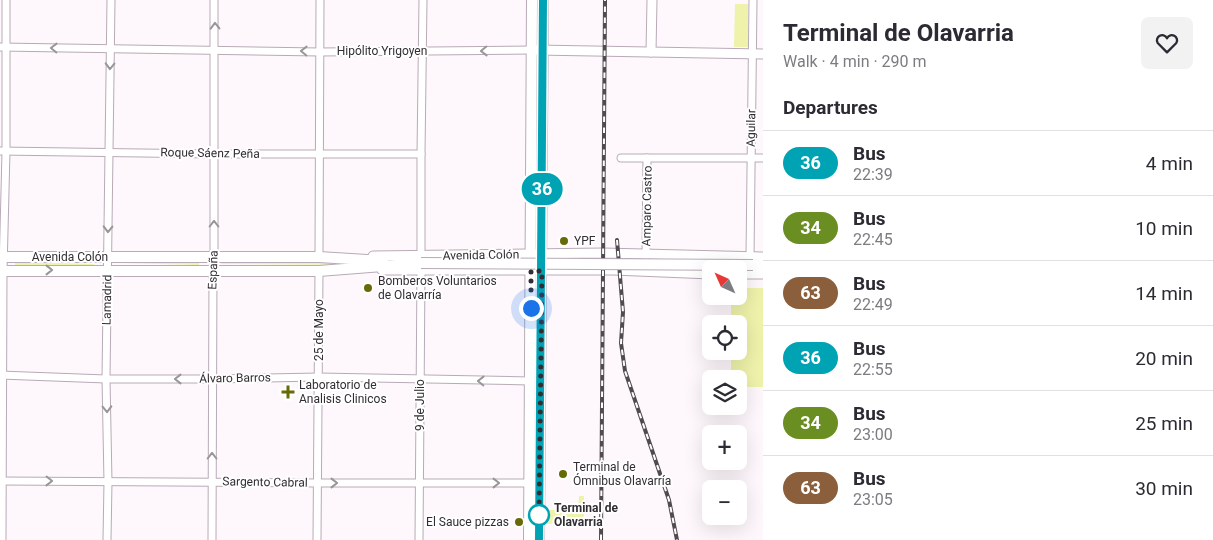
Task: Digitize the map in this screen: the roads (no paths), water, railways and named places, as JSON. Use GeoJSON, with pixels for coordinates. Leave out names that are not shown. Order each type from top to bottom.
{"type":"FeatureCollection","features":[{"type":"Feature","properties":{"kind":"main road"},"geometry":{"type":"LineString","coordinates":[[532,0],[538,50]]}},
{"type":"Feature","properties":{"kind":"main road"},"geometry":{"type":"LineString","coordinates":[[539,540],[536,254],[538,50],[543,0]]}},
{"type":"Feature","properties":{"kind":"main road","name":"Avenida Colón"},"geometry":{"type":"LineString","coordinates":[[2,257],[214,256],[319,257],[421,263],[757,263]]}},
{"type":"Feature","properties":{"kind":"main road","name":"Avenida Colón"},"geometry":{"type":"LineString","coordinates":[[2,271],[319,271],[421,263]]}},
{"type":"Feature","properties":{"kind":"main road"},"geometry":{"type":"LineString","coordinates":[[529,540],[530,381],[536,271]]}},
{"type":"Feature","properties":{"kind":"street"},"geometry":{"type":"LineString","coordinates":[[2,540],[3,47],[6,0]]}},
{"type":"Feature","properties":{"kind":"street","name":"Lamadrid"},"geometry":{"type":"LineString","coordinates":[[107,540],[106,379],[111,0]]}},
{"type":"Feature","properties":{"kind":"street","name":"España"},"geometry":{"type":"LineString","coordinates":[[212,540],[214,0]]}},
{"type":"Feature","properties":{"kind":"street"},"geometry":{"type":"LineString","coordinates":[[319,257],[320,0]]}},
{"type":"Feature","properties":{"kind":"street","name":"9 de Julio"},"geometry":{"type":"LineString","coordinates":[[419,540],[421,483],[423,0]]}},
{"type":"Feature","properties":{"kind":"street"},"geometry":{"type":"LineString","coordinates":[[651,52],[652,0]]}},
{"type":"Feature","properties":{"kind":"street","name":"Aguilar"},"geometry":{"type":"LineString","coordinates":[[753,0],[750,158],[757,263]]}},
{"type":"Feature","properties":{"kind":"street","name":"Hipólito Yrigoyen"},"geometry":{"type":"LineString","coordinates":[[3,47],[320,52],[538,50],[763,54]]}},
{"type":"Feature","properties":{"kind":"street","name":"Roque Sáenz Peña"},"geometry":{"type":"LineString","coordinates":[[3,151],[421,154]]}},
{"type":"Feature","properties":{"kind":"street"},"geometry":{"type":"LineString","coordinates":[[621,158],[763,158]]}},
{"type":"Feature","properties":{"kind":"street","name":"Amparo Castro"},"geometry":{"type":"LineString","coordinates":[[646,255],[647,158]]}},
{"type":"Feature","properties":{"kind":"street","name":"Avenida Colón"},"geometry":{"type":"LineString","coordinates":[[421,263],[536,254],[603,253],[757,263],[763,257]]}},
{"type":"Feature","properties":{"kind":"street","name":"Avenida Colón"},"geometry":{"type":"LineString","coordinates":[[421,263],[536,271],[620,270],[702,274]]}},
{"type":"Feature","properties":{"kind":"street","name":"25 de Mayo"},"geometry":{"type":"LineString","coordinates":[[317,540],[319,271]]}},
{"type":"Feature","properties":{"kind":"street"},"geometry":{"type":"LineString","coordinates":[[748,274],[763,274]]}},
{"type":"Feature","properties":{"kind":"street","name":"Álvaro Barros"},"geometry":{"type":"LineString","coordinates":[[1,375],[106,379],[318,377],[530,381]]}},
{"type":"Feature","properties":{"kind":"street","name":"Sargento Cabral"},"geometry":{"type":"LineString","coordinates":[[1,481],[530,483]]}},
{"type":"Feature","properties":{"kind":"railway"},"geometry":{"type":"LineString","coordinates":[[601,540],[605,0]]}},
{"type":"Feature","properties":{"kind":"railway"},"geometry":{"type":"LineString","coordinates":[[617,240],[623,312],[621,343],[625,371],[669,500],[677,540]]}},
{"type":"Feature","properties":{"kind":"place","name":"YPF"},"geometry":{"type":"Point","coordinates":[564,241]}},
{"type":"Feature","properties":{"kind":"place","name":"Bomberos Voluntarios de Olavarría"},"geometry":{"type":"Point","coordinates":[368,288]}},
{"type":"Feature","properties":{"kind":"place","name":"Laboratorio de Analisis Clinicos"},"geometry":{"type":"Point","coordinates":[288,392]}},
{"type":"Feature","properties":{"kind":"place","name":"Terminal de Ómnibus Olavarría"},"geometry":{"type":"Point","coordinates":[563,474]}},
{"type":"Feature","properties":{"kind":"place","name":"Terminal de Olavarria"},"geometry":{"type":"Point","coordinates":[539,515]}},
{"type":"Feature","properties":{"kind":"place","name":"El Sauce pizzas"},"geometry":{"type":"Point","coordinates":[519,522]}}]}
